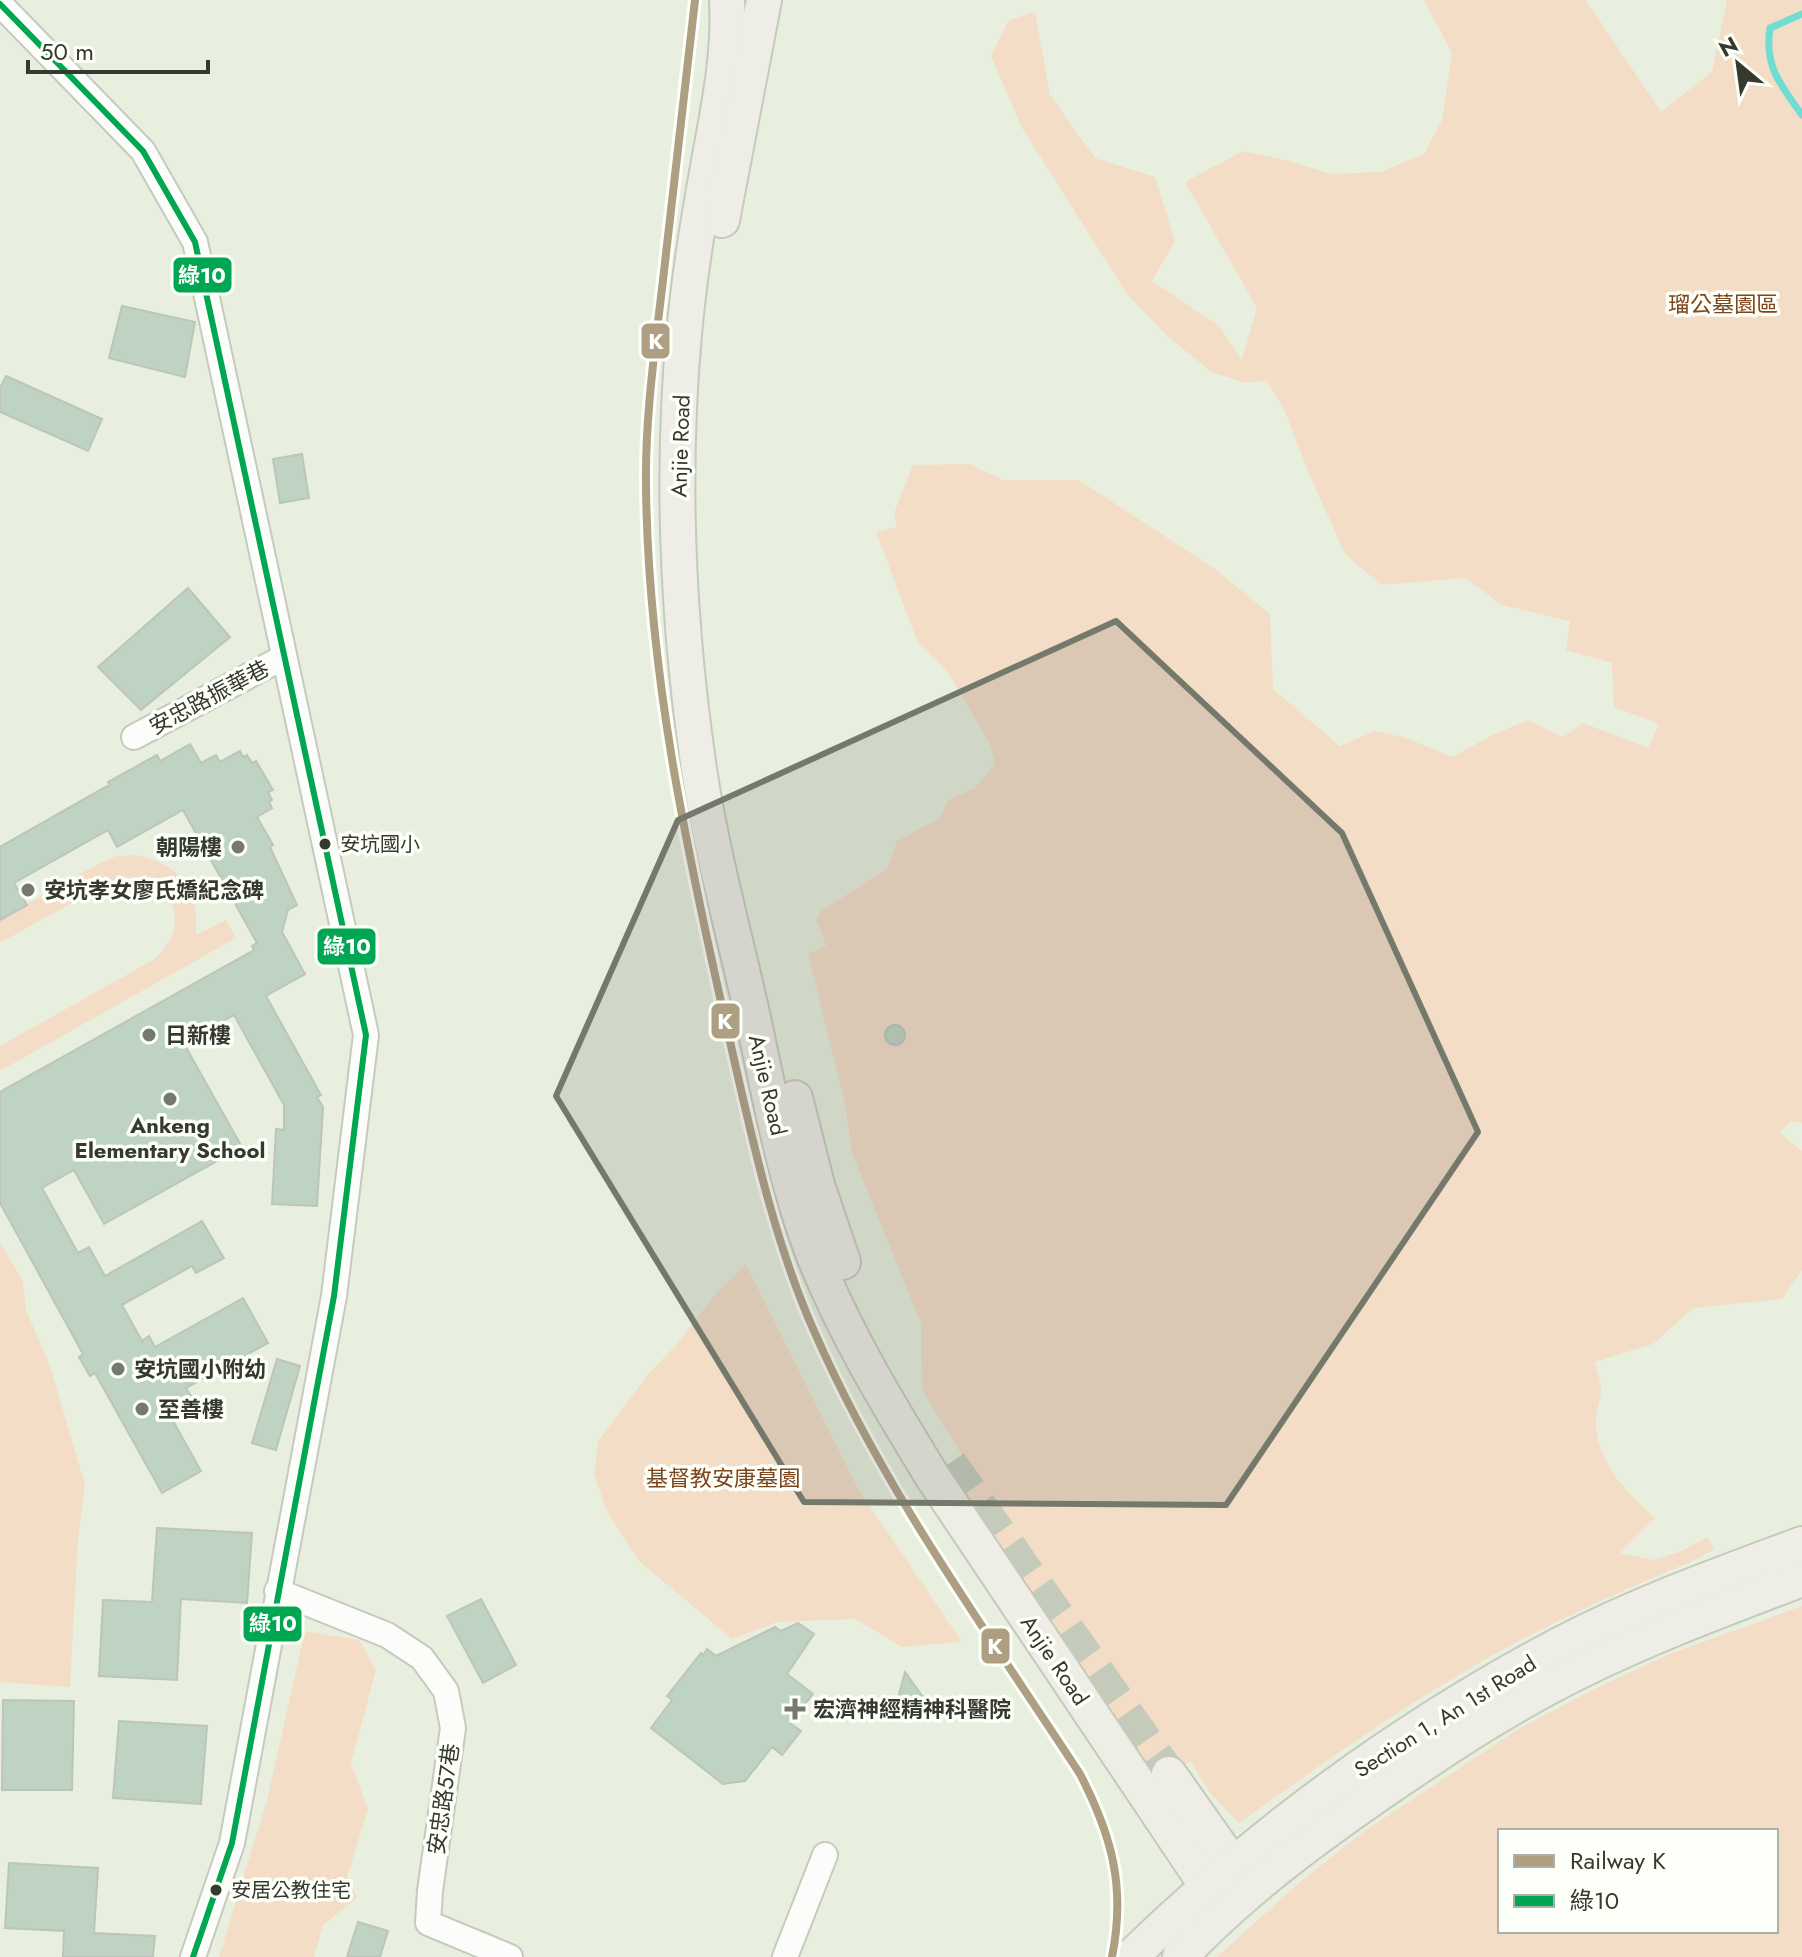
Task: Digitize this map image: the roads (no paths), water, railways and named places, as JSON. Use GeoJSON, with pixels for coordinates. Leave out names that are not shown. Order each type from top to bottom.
{"type":"FeatureCollection","features":[{"type":"Feature","properties":{"kind":"street","name":"Anjie Road"},"geometry":{"type":"LineString","coordinates":[[727,0],[731,110]]}},
{"type":"Feature","properties":{"kind":"street","name":"Anjie Road"},"geometry":{"type":"LineString","coordinates":[[764,0],[700,212],[684,334],[678,484],[681,600],[699,772],[794,1194],[812,1251],[842,1320],[899,1402],[950,1463]]}},
{"type":"Feature","properties":{"kind":"street"},"geometry":{"type":"LineString","coordinates":[[0,4],[143,151],[195,242],[366,1035],[334,1296],[232,1843],[193,1957]]}},
{"type":"Feature","properties":{"kind":"street","name":"安忠路振華巷"},"geometry":{"type":"LineString","coordinates":[[134,737],[284,657]]}},
{"type":"Feature","properties":{"kind":"street","name":"Anjie Road"},"geometry":{"type":"LineString","coordinates":[[899,1402],[932,1476],[1216,1900]]}},
{"type":"Feature","properties":{"kind":"street","name":"Section 1, An 1st Road"},"geometry":{"type":"LineString","coordinates":[[1131,1957],[1216,1900],[1335,1786],[1485,1687],[1562,1643],[1707,1579],[1802,1544]]}},
{"type":"Feature","properties":{"kind":"street"},"geometry":{"type":"LineString","coordinates":[[1707,1579],[1720,1610]]}},
{"type":"Feature","properties":{"kind":"street","name":"Section 1, An 1st Road"},"geometry":{"type":"LineString","coordinates":[[1242,1878],[1283,1863],[1353,1811],[1502,1714],[1577,1672],[1720,1610],[1802,1579]]}},
{"type":"Feature","properties":{"kind":"street","name":"安忠路57巷"},"geometry":{"type":"LineString","coordinates":[[277,1591],[387,1635],[422,1658],[446,1691],[453,1728],[428,1923],[510,1957]]}},
{"type":"Feature","properties":{"kind":"street"},"geometry":{"type":"LineString","coordinates":[[1169,1774],[1242,1878]]}},
{"type":"Feature","properties":{"kind":"street"},"geometry":{"type":"LineString","coordinates":[[785,1957],[825,1855]]}},
{"type":"Feature","properties":{"kind":"street","name":"Section 1, An 1st Road"},"geometry":{"type":"LineString","coordinates":[[1180,1957],[1216,1900]]}},
{"type":"Feature","properties":{"kind":"waterway"},"geometry":{"type":"LineString","coordinates":[[1802,14],[1770,28],[1769,42],[1776,75],[1802,115]]}},
{"type":"Feature","properties":{"kind":"tunnel"},"geometry":{"type":"LineString","coordinates":[[950,1463],[1169,1774]]}},
{"type":"Feature","properties":{"kind":"rail line","name":"K"},"geometry":{"type":"LineString","coordinates":[[695,0],[651,383],[646,486],[648,555],[662,690],[697,891],[763,1180],[799,1294],[841,1389],[871,1447],[938,1558],[1080,1774],[1091,1797],[1113,1862],[1117,1908],[1112,1957]]}},
{"type":"Feature","properties":{"kind":"place","name":"安坑國小"},"geometry":{"type":"Point","coordinates":[325,844]}},
{"type":"Feature","properties":{"kind":"place","name":"朝陽樓"},"geometry":{"type":"Point","coordinates":[238,847]}},
{"type":"Feature","properties":{"kind":"place","name":"安坑孝女廖氏嬌紀念碑"},"geometry":{"type":"Point","coordinates":[28,890]}},
{"type":"Feature","properties":{"kind":"place","name":"日新樓"},"geometry":{"type":"Point","coordinates":[149,1035]}},
{"type":"Feature","properties":{"kind":"place","name":"Ankeng Elementary School"},"geometry":{"type":"Point","coordinates":[170,1099]}},
{"type":"Feature","properties":{"kind":"place","name":"安坑國小附幼"},"geometry":{"type":"Point","coordinates":[118,1369]}},
{"type":"Feature","properties":{"kind":"place","name":"至善樓"},"geometry":{"type":"Point","coordinates":[142,1409]}},
{"type":"Feature","properties":{"kind":"place","name":"宏濟神經精神科醫院"},"geometry":{"type":"Point","coordinates":[795,1709]}},
{"type":"Feature","properties":{"kind":"place","name":"安居公教住宅"},"geometry":{"type":"Point","coordinates":[216,1890]}},
{"type":"Feature","properties":{"kind":"park label","name":"瑠公墓園區"},"geometry":{"type":"Point","coordinates":[1723,304]}},
{"type":"Feature","properties":{"kind":"park label","name":"基督教安康墓園"},"geometry":{"type":"Point","coordinates":[723,1478]}}]}
